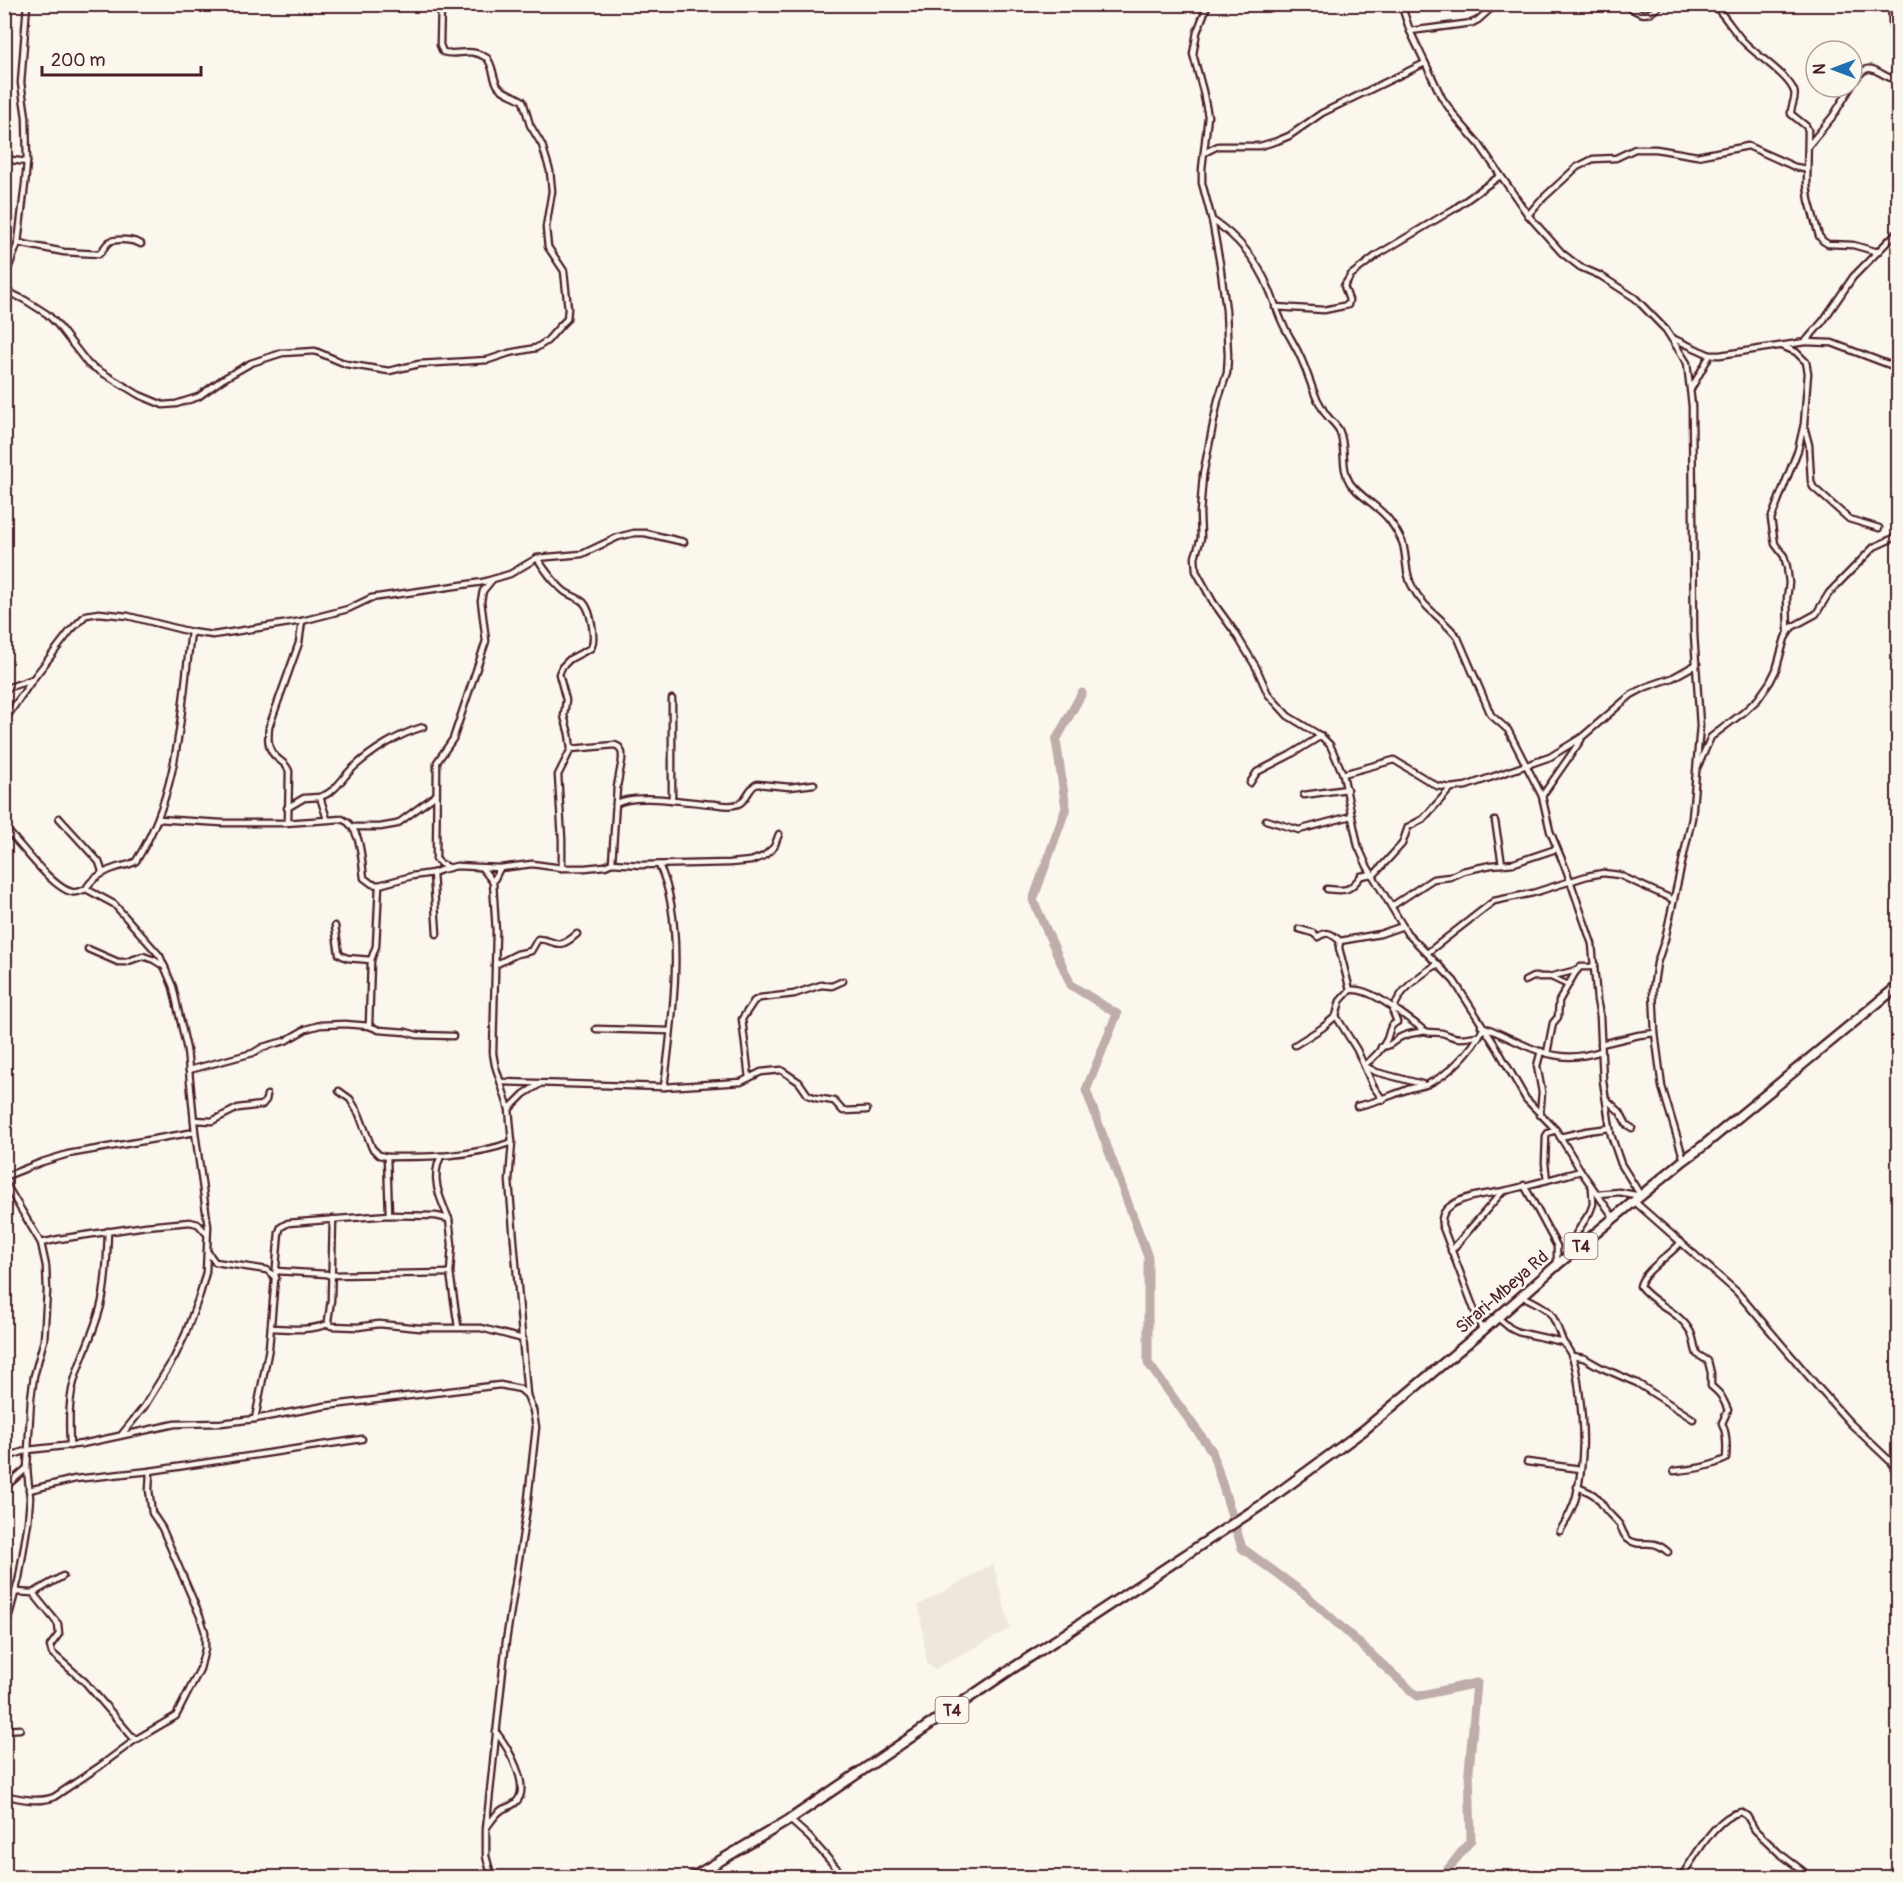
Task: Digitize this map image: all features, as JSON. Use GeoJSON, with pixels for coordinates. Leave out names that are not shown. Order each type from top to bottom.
{"type":"FeatureCollection","features":[{"type":"Feature","properties":{"kind":"highway","name":"Sirari-Mbeya Rd"},"geometry":{"type":"LineString","coordinates":[[789,1820],[1007,1672],[1263,1504],[1364,1430],[1557,1265],[1899,986]]}},
{"type":"Feature","properties":{"kind":"highway","name":"T4"},"geometry":{"type":"LineString","coordinates":[[691,1878],[789,1820]]}},
{"type":"Feature","properties":{"kind":"street"},"geometry":{"type":"LineString","coordinates":[[4,279],[18,243],[27,162],[26,117],[21,83],[27,4]]}},
{"type":"Feature","properties":{"kind":"street"},"geometry":{"type":"LineString","coordinates":[[4,290],[47,314],[88,364],[139,395],[163,405],[176,404],[198,396],[251,363],[282,353],[315,351],[346,364],[389,371],[418,364],[488,360],[541,346],[567,318],[568,309],[564,271],[548,247],[546,227],[552,191],[546,154],[530,125],[523,101],[506,93],[497,85],[487,58],[469,52],[443,52],[440,45],[441,4]]}},
{"type":"Feature","properties":{"kind":"street"},"geometry":{"type":"LineString","coordinates":[[1208,4],[1197,32],[1193,54],[1208,116],[1202,183],[1212,220],[1226,310],[1228,356],[1227,373],[1218,400],[1203,475],[1200,513],[1202,533],[1195,557],[1196,571],[1213,602],[1256,667],[1268,694],[1277,706],[1295,722],[1321,736],[1334,752],[1347,789],[1358,846],[1402,926],[1413,941],[1454,981],[1482,1028],[1497,1048],[1526,1099],[1556,1130],[1614,1218]]}},
{"type":"Feature","properties":{"kind":"street"},"geometry":{"type":"LineString","coordinates":[[1401,4],[1410,31],[1442,98],[1457,120],[1479,144],[1528,215],[1562,254],[1580,267],[1601,276],[1635,298],[1672,338],[1687,363],[1692,406],[1692,556],[1700,726],[1692,818],[1665,939],[1657,963],[1653,990],[1654,1033],[1662,1087],[1684,1160]]}},
{"type":"Feature","properties":{"kind":"street"},"geometry":{"type":"LineString","coordinates":[[1410,31],[1472,23],[1479,20],[1496,4]]}},
{"type":"Feature","properties":{"kind":"street"},"geometry":{"type":"LineString","coordinates":[[1624,4],[1646,15],[1661,4]]}},
{"type":"Feature","properties":{"kind":"street"},"geometry":{"type":"LineString","coordinates":[[1713,4],[1745,43],[1775,68],[1794,90],[1791,114],[1806,126],[1809,134],[1807,169],[1809,200],[1819,236],[1828,244],[1853,245],[1878,252]]}},
{"type":"Feature","properties":{"kind":"street"},"geometry":{"type":"LineString","coordinates":[[1891,4],[1899,56]]}},
{"type":"Feature","properties":{"kind":"street"},"geometry":{"type":"LineString","coordinates":[[1204,153],[1218,146],[1260,146],[1277,141],[1289,136],[1322,113],[1425,63]]}},
{"type":"Feature","properties":{"kind":"street"},"geometry":{"type":"LineString","coordinates":[[1864,71],[1878,70],[1892,80],[1899,78]]}},
{"type":"Feature","properties":{"kind":"street"},"geometry":{"type":"LineString","coordinates":[[1809,145],[1833,116],[1843,99]]}},
{"type":"Feature","properties":{"kind":"street"},"geometry":{"type":"LineString","coordinates":[[1528,215],[1577,167],[1593,159],[1616,158],[1635,149],[1656,149],[1697,156],[1746,145],[1795,167],[1807,169]]}},
{"type":"Feature","properties":{"kind":"street"},"geometry":{"type":"LineString","coordinates":[[4,159],[27,162]]}},
{"type":"Feature","properties":{"kind":"street"},"geometry":{"type":"LineString","coordinates":[[1275,307],[1324,310],[1348,305],[1344,286],[1351,275],[1377,255],[1454,209],[1500,176]]}},
{"type":"Feature","properties":{"kind":"street"},"geometry":{"type":"LineString","coordinates":[[1212,220],[1251,255],[1299,352],[1315,394],[1338,429],[1343,447],[1346,475],[1350,483],[1381,510],[1397,532],[1403,544],[1409,582],[1414,592],[1427,608],[1451,628],[1458,639],[1491,715],[1508,730],[1542,796],[1556,849],[1592,944],[1610,1128],[1615,1149],[1638,1199],[1681,1242],[1737,1292],[1816,1386],[1899,1471]]}},
{"type":"Feature","properties":{"kind":"street"},"geometry":{"type":"LineString","coordinates":[[1805,342],[1823,321],[1853,277],[1899,231]]}},
{"type":"Feature","properties":{"kind":"street"},"geometry":{"type":"LineString","coordinates":[[18,243],[51,250],[94,254],[102,252],[112,241],[127,240],[141,244]]}},
{"type":"Feature","properties":{"kind":"street"},"geometry":{"type":"LineString","coordinates":[[1672,338],[1710,355],[1720,356],[1805,342],[1832,343],[1899,368]]}},
{"type":"Feature","properties":{"kind":"street"},"geometry":{"type":"LineString","coordinates":[[1695,773],[1711,737],[1758,699],[1770,682],[1788,633],[1787,567],[1784,556],[1775,544],[1771,519],[1798,450],[1804,424],[1808,367],[1796,352],[1782,346]]}},
{"type":"Feature","properties":{"kind":"street"},"geometry":{"type":"LineString","coordinates":[[1691,389],[1710,355]]}},
{"type":"Feature","properties":{"kind":"street"},"geometry":{"type":"LineString","coordinates":[[1804,424],[1809,444],[1813,487],[1849,519],[1879,528]]}},
{"type":"Feature","properties":{"kind":"street"},"geometry":{"type":"LineString","coordinates":[[4,721],[33,679],[71,630],[86,615],[99,613],[128,616],[191,632],[213,635],[302,621],[348,609],[371,598],[432,588],[464,586],[492,580],[510,574],[537,558],[575,556],[618,537],[634,533],[645,533],[684,542]]}},
{"type":"Feature","properties":{"kind":"street"},"geometry":{"type":"LineString","coordinates":[[1788,633],[1795,625],[1816,614],[1829,593],[1874,547],[1899,536]]}},
{"type":"Feature","properties":{"kind":"street"},"geometry":{"type":"LineString","coordinates":[[537,558],[557,585],[585,603],[594,638],[591,648],[570,659],[559,674],[566,700],[564,716],[571,749],[558,775],[562,868]]}},
{"type":"Feature","properties":{"kind":"street"},"geometry":{"type":"LineString","coordinates":[[492,580],[483,591],[481,601],[486,641],[453,740],[437,762],[436,859],[441,864],[449,867],[500,868],[532,864],[562,868],[597,867],[612,863],[659,865],[730,863],[751,861],[768,852],[774,847],[779,834]]}},
{"type":"Feature","properties":{"kind":"street"},"geometry":{"type":"LineString","coordinates":[[288,822],[288,766],[270,749],[268,727],[299,643],[302,621]]}},
{"type":"Feature","properties":{"kind":"street"},"geometry":{"type":"LineString","coordinates":[[4,826],[45,874],[66,890],[77,893],[86,889],[91,881],[101,874],[136,861],[158,819],[176,760],[191,632]]}},
{"type":"Feature","properties":{"kind":"street"},"geometry":{"type":"LineString","coordinates":[[1343,774],[1394,760],[1437,786],[1451,788],[1466,786],[1550,758],[1582,737],[1631,695],[1672,678],[1697,664]]}},
{"type":"Feature","properties":{"kind":"street"},"geometry":{"type":"LineString","coordinates":[[4,689],[33,679]]}},
{"type":"Feature","properties":{"kind":"street"},"geometry":{"type":"LineString","coordinates":[[672,699],[672,800]]}},
{"type":"Feature","properties":{"kind":"street"},"geometry":{"type":"LineString","coordinates":[[287,808],[304,798],[329,794],[351,769],[377,749],[406,733],[423,727]]}},
{"type":"Feature","properties":{"kind":"street"},"geometry":{"type":"LineString","coordinates":[[1250,783],[1253,776],[1261,770],[1321,736]]}},
{"type":"Feature","properties":{"kind":"street"},"geometry":{"type":"LineString","coordinates":[[1542,796],[1582,737]]}},
{"type":"Feature","properties":{"kind":"street"},"geometry":{"type":"LineString","coordinates":[[571,749],[615,745],[620,747],[622,760],[617,787],[612,863]]}},
{"type":"Feature","properties":{"kind":"street"},"geometry":{"type":"LineString","coordinates":[[616,804],[627,800],[672,800],[735,805],[742,801],[753,785],[790,787],[814,784]]}},
{"type":"Feature","properties":{"kind":"street"},"geometry":{"type":"LineString","coordinates":[[1327,889],[1348,890],[1361,876],[1372,875],[1402,844],[1408,827],[1423,819],[1451,788]]}},
{"type":"Feature","properties":{"kind":"street"},"geometry":{"type":"LineString","coordinates":[[1304,795],[1347,789]]}},
{"type":"Feature","properties":{"kind":"street"},"geometry":{"type":"LineString","coordinates":[[353,827],[380,827],[397,824],[436,795]]}},
{"type":"Feature","properties":{"kind":"street"},"geometry":{"type":"LineString","coordinates":[[320,797],[327,819]]}},
{"type":"Feature","properties":{"kind":"street"},"geometry":{"type":"LineString","coordinates":[[1266,820],[1299,830],[1351,816]]}},
{"type":"Feature","properties":{"kind":"street"},"geometry":{"type":"LineString","coordinates":[[59,818],[99,862],[101,874]]}},
{"type":"Feature","properties":{"kind":"street"},"geometry":{"type":"LineString","coordinates":[[158,819],[222,823],[342,819],[353,827],[360,849],[364,878],[372,884],[380,885],[412,876],[434,873],[449,867]]}},
{"type":"Feature","properties":{"kind":"street"},"geometry":{"type":"LineString","coordinates":[[1495,821],[1502,864]]}},
{"type":"Feature","properties":{"kind":"street"},"geometry":{"type":"LineString","coordinates":[[1392,906],[1432,879],[1524,860],[1556,849]]}},
{"type":"Feature","properties":{"kind":"street"},"geometry":{"type":"LineString","coordinates":[[659,865],[667,881],[674,925],[675,972],[664,1087]]}},
{"type":"Feature","properties":{"kind":"street"},"geometry":{"type":"LineString","coordinates":[[481,867],[493,882]]}},
{"type":"Feature","properties":{"kind":"street"},"geometry":{"type":"LineString","coordinates":[[492,1878],[486,1856],[486,1829],[510,1611],[527,1508],[535,1437],[535,1421],[527,1395],[509,1181],[512,1142],[509,1109],[492,1053],[496,932],[493,882],[500,868]]}},
{"type":"Feature","properties":{"kind":"street"},"geometry":{"type":"LineString","coordinates":[[434,873],[438,934]]}},
{"type":"Feature","properties":{"kind":"street"},"geometry":{"type":"LineString","coordinates":[[1426,953],[1494,902],[1597,874],[1614,874],[1674,900]]}},
{"type":"Feature","properties":{"kind":"street"},"geometry":{"type":"LineString","coordinates":[[369,1026],[371,960],[376,946],[380,885]]}},
{"type":"Feature","properties":{"kind":"street"},"geometry":{"type":"LineString","coordinates":[[86,889],[114,904],[160,956],[176,995],[188,1050],[195,1132],[207,1218],[206,1272],[185,1335],[174,1358],[144,1407],[122,1434]]}},
{"type":"Feature","properties":{"kind":"street"},"geometry":{"type":"LineString","coordinates":[[335,926],[339,954],[346,958],[371,960]]}},
{"type":"Feature","properties":{"kind":"street"},"geometry":{"type":"LineString","coordinates":[[1340,941],[1380,934],[1402,926]]}},
{"type":"Feature","properties":{"kind":"street"},"geometry":{"type":"LineString","coordinates":[[1299,929],[1318,937],[1331,933],[1340,941]]}},
{"type":"Feature","properties":{"kind":"street"},"geometry":{"type":"LineString","coordinates":[[495,965],[517,954],[531,951],[538,939],[552,944],[563,944],[577,934]]}},
{"type":"Feature","properties":{"kind":"street"},"geometry":{"type":"LineString","coordinates":[[1340,941],[1339,948],[1350,990]]}},
{"type":"Feature","properties":{"kind":"street"},"geometry":{"type":"LineString","coordinates":[[143,956],[148,943]]}},
{"type":"Feature","properties":{"kind":"street"},"geometry":{"type":"LineString","coordinates":[[88,949],[123,963],[143,956],[165,967]]}},
{"type":"Feature","properties":{"kind":"street"},"geometry":{"type":"LineString","coordinates":[[1364,1066],[1387,1038],[1390,1027],[1397,1022],[1393,1008],[1398,999],[1413,981],[1438,964]]}},
{"type":"Feature","properties":{"kind":"street"},"geometry":{"type":"LineString","coordinates":[[1525,981],[1533,977],[1550,977],[1577,970],[1580,967],[1595,965]]}},
{"type":"Feature","properties":{"kind":"street"},"geometry":{"type":"LineString","coordinates":[[1547,1053],[1553,1023],[1558,1017],[1558,1004],[1577,970]]}},
{"type":"Feature","properties":{"kind":"street"},"geometry":{"type":"LineString","coordinates":[[1550,977],[1568,985]]}},
{"type":"Feature","properties":{"kind":"street"},"geometry":{"type":"LineString","coordinates":[[749,1078],[742,1019],[754,1001],[760,998],[794,994],[821,986],[832,986],[843,981]]}},
{"type":"Feature","properties":{"kind":"street"},"geometry":{"type":"LineString","coordinates":[[1295,1045],[1336,1016],[1340,1001],[1350,990],[1357,989],[1374,995],[1425,1031]]}},
{"type":"Feature","properties":{"kind":"street"},"geometry":{"type":"LineString","coordinates":[[1336,1016],[1373,1086],[1383,1100]]}},
{"type":"Feature","properties":{"kind":"street"},"geometry":{"type":"LineString","coordinates":[[189,1070],[253,1053],[315,1026],[345,1024],[417,1035],[453,1036]]}},
{"type":"Feature","properties":{"kind":"street"},"geometry":{"type":"LineString","coordinates":[[1357,1106],[1383,1100],[1433,1081],[1464,1056],[1479,1036],[1482,1028]]}},
{"type":"Feature","properties":{"kind":"street"},"geometry":{"type":"LineString","coordinates":[[1482,1028],[1500,1033],[1521,1045],[1562,1057],[1601,1051]]}},
{"type":"Feature","properties":{"kind":"street"},"geometry":{"type":"LineString","coordinates":[[596,1029],[670,1031]]}},
{"type":"Feature","properties":{"kind":"street"},"geometry":{"type":"LineString","coordinates":[[1381,1047],[1390,1046],[1400,1037],[1425,1031],[1460,1038],[1479,1036]]}},
{"type":"Feature","properties":{"kind":"street"},"geometry":{"type":"LineString","coordinates":[[1601,1044],[1654,1033]]}},
{"type":"Feature","properties":{"kind":"street"},"geometry":{"type":"LineString","coordinates":[[1540,1115],[1542,1092],[1537,1066],[1541,1051]]}},
{"type":"Feature","properties":{"kind":"street"},"geometry":{"type":"LineString","coordinates":[[1364,1066],[1376,1072],[1425,1085]]}},
{"type":"Feature","properties":{"kind":"street"},"geometry":{"type":"LineString","coordinates":[[502,1082],[664,1087],[729,1084],[741,1082],[761,1072],[781,1070],[799,1082],[808,1095],[834,1101],[843,1110],[867,1110]]}},
{"type":"Feature","properties":{"kind":"street"},"geometry":{"type":"LineString","coordinates":[[509,1109],[524,1094],[541,1083]]}},
{"type":"Feature","properties":{"kind":"street"},"geometry":{"type":"LineString","coordinates":[[339,1091],[350,1099],[360,1114],[372,1148],[380,1155],[387,1157],[441,1156],[491,1149],[512,1142]]}},
{"type":"Feature","properties":{"kind":"street"},"geometry":{"type":"LineString","coordinates":[[194,1120],[212,1121],[238,1108],[262,1105],[267,1095]]}},
{"type":"Feature","properties":{"kind":"street"},"geometry":{"type":"LineString","coordinates":[[1606,1099],[1632,1128]]}},
{"type":"Feature","properties":{"kind":"street"},"geometry":{"type":"LineString","coordinates":[[1560,1137],[1610,1128]]}},
{"type":"Feature","properties":{"kind":"street"},"geometry":{"type":"LineString","coordinates":[[1547,1180],[1546,1136],[1556,1130]]}},
{"type":"Feature","properties":{"kind":"street"},"geometry":{"type":"LineString","coordinates":[[4,1634],[7,1613],[20,1572],[28,1522],[27,1468],[31,1398],[34,1376],[44,1340],[47,1291],[46,1266],[41,1243],[4,1179],[42,1162],[68,1154],[195,1132]]}},
{"type":"Feature","properties":{"kind":"street"},"geometry":{"type":"LineString","coordinates":[[441,1156],[436,1173],[437,1188],[449,1220],[452,1244],[450,1273],[458,1327]]}},
{"type":"Feature","properties":{"kind":"street"},"geometry":{"type":"LineString","coordinates":[[387,1157],[389,1215]]}},
{"type":"Feature","properties":{"kind":"street"},"geometry":{"type":"LineString","coordinates":[[1482,1331],[1442,1225],[1442,1216],[1445,1211],[1456,1203],[1475,1196],[1581,1171]]}},
{"type":"Feature","properties":{"kind":"street"},"geometry":{"type":"LineString","coordinates":[[1524,1185],[1557,1246],[1557,1265]]}},
{"type":"Feature","properties":{"kind":"street"},"geometry":{"type":"LineString","coordinates":[[1573,1252],[1576,1234],[1593,1204],[1592,1186]]}},
{"type":"Feature","properties":{"kind":"street"},"geometry":{"type":"LineString","coordinates":[[1451,1251],[1503,1191]]}},
{"type":"Feature","properties":{"kind":"street"},"geometry":{"type":"LineString","coordinates":[[1598,1194],[1619,1192],[1638,1199]]}},
{"type":"Feature","properties":{"kind":"street"},"geometry":{"type":"LineString","coordinates":[[255,1419],[267,1364],[279,1232],[284,1224],[389,1215],[436,1216],[449,1220]]}},
{"type":"Feature","properties":{"kind":"street"},"geometry":{"type":"LineString","coordinates":[[328,1324],[333,1219]]}},
{"type":"Feature","properties":{"kind":"street"},"geometry":{"type":"LineString","coordinates":[[41,1243],[108,1231],[190,1222],[198,1224],[207,1233]]}},
{"type":"Feature","properties":{"kind":"street"},"geometry":{"type":"LineString","coordinates":[[70,1446],[71,1397],[76,1373],[102,1303],[108,1231]]}},
{"type":"Feature","properties":{"kind":"street"},"geometry":{"type":"LineString","coordinates":[[1674,1471],[1712,1465],[1726,1459],[1727,1452],[1725,1428],[1722,1422],[1728,1410],[1717,1389],[1711,1386],[1708,1361],[1697,1354],[1692,1332],[1684,1323],[1646,1294],[1640,1286],[1641,1278],[1674,1251],[1681,1242]]}},
{"type":"Feature","properties":{"kind":"street"},"geometry":{"type":"LineString","coordinates":[[206,1250],[214,1262],[267,1270],[276,1278]]}},
{"type":"Feature","properties":{"kind":"street"},"geometry":{"type":"LineString","coordinates":[[267,1270],[277,1261]]}},
{"type":"Feature","properties":{"kind":"street"},"geometry":{"type":"LineString","coordinates":[[206,1272],[214,1262]]}},
{"type":"Feature","properties":{"kind":"street"},"geometry":{"type":"LineString","coordinates":[[276,1271],[332,1275],[450,1273]]}},
{"type":"Feature","properties":{"kind":"street"},"geometry":{"type":"LineString","coordinates":[[1522,1296],[1544,1306],[1552,1313],[1576,1368],[1584,1439],[1574,1504],[1560,1531]]}},
{"type":"Feature","properties":{"kind":"street"},"geometry":{"type":"LineString","coordinates":[[1497,1317],[1510,1329],[1563,1342]]}},
{"type":"Feature","properties":{"kind":"street"},"geometry":{"type":"LineString","coordinates":[[271,1328],[307,1329],[328,1324],[334,1327],[380,1324],[431,1329],[458,1327],[495,1330],[523,1339]]}},
{"type":"Feature","properties":{"kind":"street"},"geometry":{"type":"LineString","coordinates":[[1572,1356],[1584,1358],[1637,1383],[1693,1419]]}},
{"type":"Feature","properties":{"kind":"street"},"geometry":{"type":"LineString","coordinates":[[4,1456],[28,1450],[70,1446],[175,1424],[221,1423],[255,1419],[325,1406],[500,1385],[520,1389],[527,1395]]}},
{"type":"Feature","properties":{"kind":"street"},"geometry":{"type":"LineString","coordinates":[[29,1490],[75,1479],[150,1471],[362,1439]]}},
{"type":"Feature","properties":{"kind":"street"},"geometry":{"type":"LineString","coordinates":[[1527,1462],[1581,1469]]}},
{"type":"Feature","properties":{"kind":"street"},"geometry":{"type":"LineString","coordinates":[[4,1488],[27,1468]]}},
{"type":"Feature","properties":{"kind":"street"},"geometry":{"type":"LineString","coordinates":[[4,1796],[37,1800],[54,1797],[135,1740],[176,1716],[200,1669],[205,1649],[205,1632],[201,1616],[162,1528],[152,1513],[149,1490],[150,1471]]}},
{"type":"Feature","properties":{"kind":"street"},"geometry":{"type":"LineString","coordinates":[[1577,1487],[1598,1496],[1627,1538],[1640,1543],[1660,1544],[1668,1552]]}},
{"type":"Feature","properties":{"kind":"street"},"geometry":{"type":"LineString","coordinates":[[15,1592],[33,1593],[63,1576]]}},
{"type":"Feature","properties":{"kind":"street"},"geometry":{"type":"LineString","coordinates":[[33,1593],[58,1623],[59,1634],[50,1646],[52,1653],[85,1682],[135,1740]]}},
{"type":"Feature","properties":{"kind":"street"},"geometry":{"type":"LineString","coordinates":[[4,1730],[20,1729]]}},
{"type":"Feature","properties":{"kind":"street"},"geometry":{"type":"LineString","coordinates":[[486,1829],[497,1814],[517,1802],[520,1797],[517,1765],[496,1732]]}},
{"type":"Feature","properties":{"kind":"street"},"geometry":{"type":"LineString","coordinates":[[1680,1878],[1722,1821],[1732,1813],[1740,1812],[1747,1816],[1755,1830],[1779,1853],[1803,1871],[1808,1878]]}},
{"type":"Feature","properties":{"kind":"street"},"geometry":{"type":"LineString","coordinates":[[789,1820],[847,1878]]}},
{"type":"Feature","properties":{"kind":"shaded area"},"geometry":{"type":"Polygon","coordinates":[[[993,1564],[1010,1629],[935,1669],[927,1664],[919,1605],[993,1564]]]}},
{"type":"Feature","properties":{"kind":"waterway"},"geometry":{"type":"LineString","coordinates":[[1082,693],[1056,740],[1066,808],[1033,900],[1071,985],[1117,1014],[1086,1090],[1148,1257],[1148,1363],[1212,1451],[1242,1548],[1306,1595],[1417,1696],[1477,1683],[1469,1770],[1471,1840],[1441,1878]]}}]}
